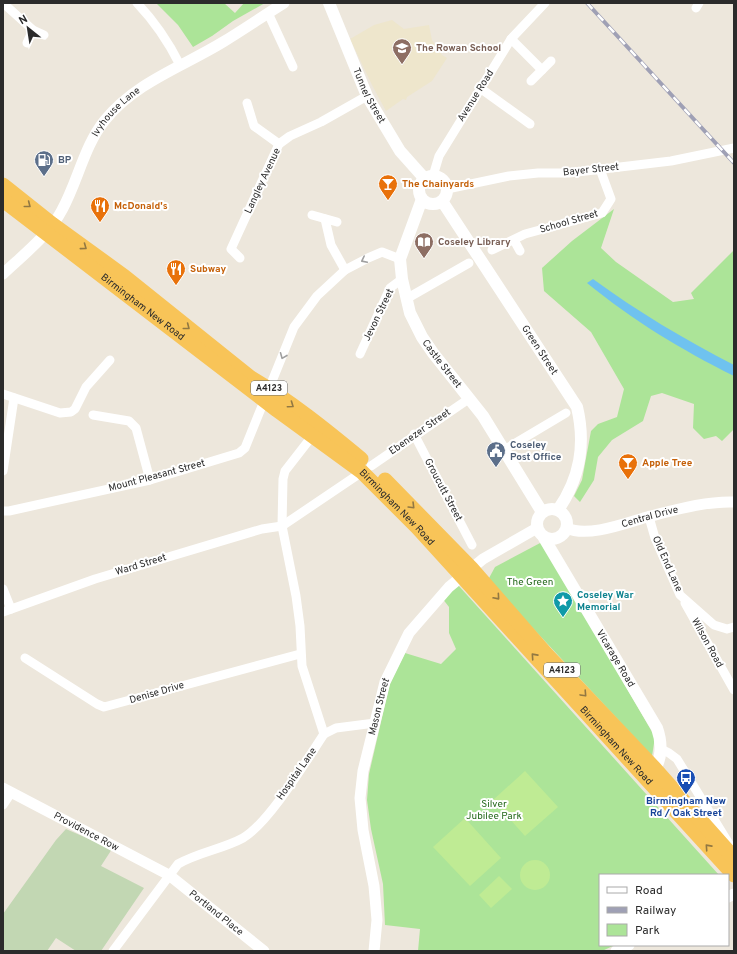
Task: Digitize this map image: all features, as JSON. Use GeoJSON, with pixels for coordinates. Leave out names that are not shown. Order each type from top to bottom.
{"type":"FeatureCollection","features":[{"type":"Feature","properties":{"kind":"highway","name":"Birmingham New Road"},"geometry":{"type":"LineString","coordinates":[[3,185],[49,228]]}},
{"type":"Feature","properties":{"kind":"highway","name":"Birmingham New Road"},"geometry":{"type":"LineString","coordinates":[[3,200],[125,277],[251,378],[266,394],[313,435],[367,469]]}},
{"type":"Feature","properties":{"kind":"highway","name":"Birmingham New Road"},"geometry":{"type":"LineString","coordinates":[[266,394],[321,426],[367,469],[418,527],[466,572],[650,774],[734,875]]}},
{"type":"Feature","properties":{"kind":"highway","name":"Birmingham New Road"},"geometry":{"type":"LineString","coordinates":[[650,774],[734,858]]}},
{"type":"Feature","properties":{"kind":"main road","name":"Tunnel Street"},"geometry":{"type":"LineString","coordinates":[[328,3],[367,96],[400,151],[429,178],[443,180],[447,189]]}},
{"type":"Feature","properties":{"kind":"main road"},"geometry":{"type":"LineString","coordinates":[[429,178],[420,185],[419,191],[422,199],[430,204],[442,201],[446,196],[447,189]]}},
{"type":"Feature","properties":{"kind":"main road","name":"Castle Street"},"geometry":{"type":"LineString","coordinates":[[422,199],[400,259],[402,279],[410,313],[422,337],[470,398],[542,512]]}},
{"type":"Feature","properties":{"kind":"main road","name":"Green Street"},"geometry":{"type":"LineString","coordinates":[[442,201],[577,407],[582,426],[579,466],[574,481],[558,510]]}},
{"type":"Feature","properties":{"kind":"main road"},"geometry":{"type":"LineString","coordinates":[[549,509],[558,510],[565,517],[565,532],[556,539],[541,533],[537,519],[542,512],[549,509]]}},
{"type":"Feature","properties":{"kind":"main road","name":"Vicarage Road"},"geometry":{"type":"LineString","coordinates":[[562,570],[560,555],[565,532]]}},
{"type":"Feature","properties":{"kind":"main road","name":"Vicarage Road"},"geometry":{"type":"LineString","coordinates":[[541,533],[657,728],[661,741],[661,749],[650,774]]}},
{"type":"Feature","properties":{"kind":"street"},"geometry":{"type":"LineString","coordinates":[[3,3],[33,30],[44,34]]}},
{"type":"Feature","properties":{"kind":"street"},"geometry":{"type":"LineString","coordinates":[[137,3],[156,23],[180,65]]}},
{"type":"Feature","properties":{"kind":"street","name":"Ivyhouse Lane"},"geometry":{"type":"LineString","coordinates":[[3,274],[49,228],[69,195],[93,139],[106,120],[122,102],[140,88],[222,43],[284,3]]}},
{"type":"Feature","properties":{"kind":"street","name":"Avenue Road"},"geometry":{"type":"LineString","coordinates":[[429,178],[439,156],[511,39],[545,3]]}},
{"type":"Feature","properties":{"kind":"street"},"geometry":{"type":"LineString","coordinates":[[268,13],[293,67]]}},
{"type":"Feature","properties":{"kind":"street"},"geometry":{"type":"LineString","coordinates":[[27,43],[33,30]]}},
{"type":"Feature","properties":{"kind":"street"},"geometry":{"type":"LineString","coordinates":[[511,39],[542,70]]}},
{"type":"Feature","properties":{"kind":"street"},"geometry":{"type":"LineString","coordinates":[[531,81],[551,61]]}},
{"type":"Feature","properties":{"kind":"street"},"geometry":{"type":"LineString","coordinates":[[480,88],[530,124]]}},
{"type":"Feature","properties":{"kind":"street","name":"Langley Avenue"},"geometry":{"type":"LineString","coordinates":[[240,258],[231,250],[280,144],[290,136],[321,122],[367,96]]}},
{"type":"Feature","properties":{"kind":"street"},"geometry":{"type":"LineString","coordinates":[[250,106],[254,126],[280,144]]}},
{"type":"Feature","properties":{"kind":"street","name":"Bayer Street"},"geometry":{"type":"LineString","coordinates":[[447,189],[509,176],[538,173],[570,173],[690,158],[734,148]]}},
{"type":"Feature","properties":{"kind":"street","name":"School Street"},"geometry":{"type":"LineString","coordinates":[[492,250],[525,234],[602,213],[611,198],[600,169]]}},
{"type":"Feature","properties":{"kind":"street"},"geometry":{"type":"LineString","coordinates":[[312,215],[337,222]]}},
{"type":"Feature","properties":{"kind":"street"},"geometry":{"type":"LineString","coordinates":[[325,219],[331,245],[345,270]]}},
{"type":"Feature","properties":{"kind":"street"},"geometry":{"type":"LineString","coordinates":[[514,240],[520,251]]}},
{"type":"Feature","properties":{"kind":"street","name":"Mount Pleasant Street"},"geometry":{"type":"LineString","coordinates":[[3,511],[9,511],[150,480],[239,453],[245,448],[294,327],[304,311],[317,296],[345,270],[382,252],[400,259]]}},
{"type":"Feature","properties":{"kind":"street"},"geometry":{"type":"LineString","coordinates":[[406,299],[469,263]]}},
{"type":"Feature","properties":{"kind":"street","name":"Jevon Street"},"geometry":{"type":"LineString","coordinates":[[360,354],[390,288],[402,279]]}},
{"type":"Feature","properties":{"kind":"street"},"geometry":{"type":"LineString","coordinates":[[3,394],[60,413],[70,412],[75,409],[86,386],[110,360]]}},
{"type":"Feature","properties":{"kind":"street"},"geometry":{"type":"LineString","coordinates":[[3,471],[14,398]]}},
{"type":"Feature","properties":{"kind":"street","name":"Ebenezer Street"},"geometry":{"type":"LineString","coordinates":[[282,526],[367,469],[414,434],[470,398]]}},
{"type":"Feature","properties":{"kind":"street"},"geometry":{"type":"LineString","coordinates":[[504,450],[566,412]]}},
{"type":"Feature","properties":{"kind":"street"},"geometry":{"type":"LineString","coordinates":[[93,415],[129,421],[136,428],[150,480]]}},
{"type":"Feature","properties":{"kind":"street","name":"Groucutt Street"},"geometry":{"type":"LineString","coordinates":[[414,434],[472,545]]}},
{"type":"Feature","properties":{"kind":"street"},"geometry":{"type":"LineString","coordinates":[[313,435],[285,471],[283,479],[282,526],[296,596],[300,626],[300,654],[302,666],[324,734],[336,728],[375,723]]}},
{"type":"Feature","properties":{"kind":"street","name":"Central Drive"},"geometry":{"type":"LineString","coordinates":[[565,532],[597,530],[698,506],[734,502]]}},
{"type":"Feature","properties":{"kind":"street","name":"Old End Lane"},"geometry":{"type":"LineString","coordinates":[[649,517],[655,538],[680,595],[714,624],[727,629],[734,627]]}},
{"type":"Feature","properties":{"kind":"street","name":"Ward Street"},"geometry":{"type":"LineString","coordinates":[[7,610],[95,579],[262,529],[282,526]]}},
{"type":"Feature","properties":{"kind":"street","name":"Mason Street"},"geometry":{"type":"LineString","coordinates":[[374,951],[377,920],[374,886],[363,830],[360,798],[363,771],[385,682],[409,633],[428,610],[466,572],[483,559],[541,533]]}},
{"type":"Feature","properties":{"kind":"street"},"geometry":{"type":"LineString","coordinates":[[3,589],[7,610]]}},
{"type":"Feature","properties":{"kind":"street","name":"Wilson Road"},"geometry":{"type":"LineString","coordinates":[[680,595],[734,690]]}},
{"type":"Feature","properties":{"kind":"street","name":"Denise Drive"},"geometry":{"type":"LineString","coordinates":[[25,658],[104,707],[300,654]]}},
{"type":"Feature","properties":{"kind":"street","name":"Hospital Lane"},"geometry":{"type":"LineString","coordinates":[[113,951],[178,864],[190,857],[243,838],[252,832],[272,809],[324,734]]}},
{"type":"Feature","properties":{"kind":"street"},"geometry":{"type":"LineString","coordinates":[[661,749],[677,758],[734,852]]}},
{"type":"Feature","properties":{"kind":"street"},"geometry":{"type":"LineString","coordinates":[[3,805],[7,790]]}},
{"type":"Feature","properties":{"kind":"street","name":"Providence Row"},"geometry":{"type":"LineString","coordinates":[[7,790],[169,875]]}},
{"type":"Feature","properties":{"kind":"street","name":"Portland Place"},"geometry":{"type":"LineString","coordinates":[[169,875],[264,951]]}},
{"type":"Feature","properties":{"kind":"street"},"geometry":{"type":"LineString","coordinates":[[616,951],[627,946]]}},
{"type":"Feature","properties":{"kind":"shaded area","name":"The Rowan School"},"geometry":{"type":"Polygon","coordinates":[[[392,20],[404,29],[429,25],[432,40],[442,55],[447,58],[432,81],[407,97],[406,100],[403,99],[386,111],[350,39],[374,25],[392,20]]]}},
{"type":"Feature","properties":{"kind":"green space"},"geometry":{"type":"Polygon","coordinates":[[[156,3],[224,3],[235,13],[244,3],[265,3],[233,21],[193,47],[178,25],[156,3]]]}},
{"type":"Feature","properties":{"kind":"green space"},"geometry":{"type":"Polygon","coordinates":[[[614,209],[601,248],[616,262],[673,302],[694,299],[691,293],[734,250],[734,429],[722,441],[716,436],[704,439],[693,428],[694,404],[662,393],[651,396],[643,421],[612,440],[598,457],[594,480],[580,502],[574,496],[582,480],[591,431],[598,424],[617,417],[624,389],[591,332],[544,291],[542,268],[572,241],[614,209]]]}},
{"type":"Feature","properties":{"kind":"green space","name":"The Green"},"geometry":{"type":"Polygon","coordinates":[[[542,542],[655,737],[652,756],[488,580],[495,567],[542,542]]]}},
{"type":"Feature","properties":{"kind":"green space","name":"Silver Jubilee Park"},"geometry":{"type":"Polygon","coordinates":[[[458,585],[718,874],[599,874],[599,946],[613,946],[602,951],[418,951],[420,929],[385,925],[383,884],[371,829],[367,800],[369,774],[390,683],[405,653],[441,664],[456,649],[449,633],[449,607],[442,598],[458,585]]]}},
{"type":"Feature","properties":{"kind":"green space"},"geometry":{"type":"Polygon","coordinates":[[[525,771],[558,807],[525,836],[493,800],[525,771]]]}},
{"type":"Feature","properties":{"kind":"green space"},"geometry":{"type":"Polygon","coordinates":[[[465,818],[501,858],[470,886],[433,847],[465,818]]]}},
{"type":"Feature","properties":{"kind":"green space"},"geometry":{"type":"Polygon","coordinates":[[[66,829],[112,849],[101,866],[144,888],[101,951],[76,951],[56,938],[47,951],[6,951],[3,949],[3,914],[56,840],[66,829]]]}},
{"type":"Feature","properties":{"kind":"green space"},"geometry":{"type":"Polygon","coordinates":[[[535,860],[546,864],[550,875],[546,886],[535,890],[524,886],[520,875],[524,864],[535,860]]]}},
{"type":"Feature","properties":{"kind":"green space"},"geometry":{"type":"Polygon","coordinates":[[[499,876],[512,889],[491,908],[479,895],[499,876]]]}},
{"type":"Feature","properties":{"kind":"water"},"geometry":{"type":"Polygon","coordinates":[[[593,279],[662,325],[734,365],[734,376],[676,345],[622,310],[587,283],[593,279]]]}},
{"type":"Feature","properties":{"kind":"railway"},"geometry":{"type":"LineString","coordinates":[[587,3],[734,163]]}},
{"type":"Feature","properties":{"kind":"place","name":"The Rowan School"},"geometry":{"type":"Point","coordinates":[402,65]}},
{"type":"Feature","properties":{"kind":"place","name":"BP"},"geometry":{"type":"Point","coordinates":[44,177]}},
{"type":"Feature","properties":{"kind":"place","name":"The Chainyards"},"geometry":{"type":"Point","coordinates":[388,201]}},
{"type":"Feature","properties":{"kind":"place","name":"McDonald's"},"geometry":{"type":"Point","coordinates":[100,223]}},
{"type":"Feature","properties":{"kind":"place","name":"Coseley Library"},"geometry":{"type":"Point","coordinates":[424,259]}},
{"type":"Feature","properties":{"kind":"place","name":"Subway"},"geometry":{"type":"Point","coordinates":[176,286]}},
{"type":"Feature","properties":{"kind":"place","name":"Coseley Post Office"},"geometry":{"type":"Point","coordinates":[496,468]}},
{"type":"Feature","properties":{"kind":"place","name":"Apple Tree"},"geometry":{"type":"Point","coordinates":[628,480]}},
{"type":"Feature","properties":{"kind":"place","name":"Coseley War Memorial"},"geometry":{"type":"Point","coordinates":[563,618]}},
{"type":"Feature","properties":{"kind":"place","name":"Birmingham New Rd / Oak Street"},"geometry":{"type":"Point","coordinates":[686,795]}}]}
